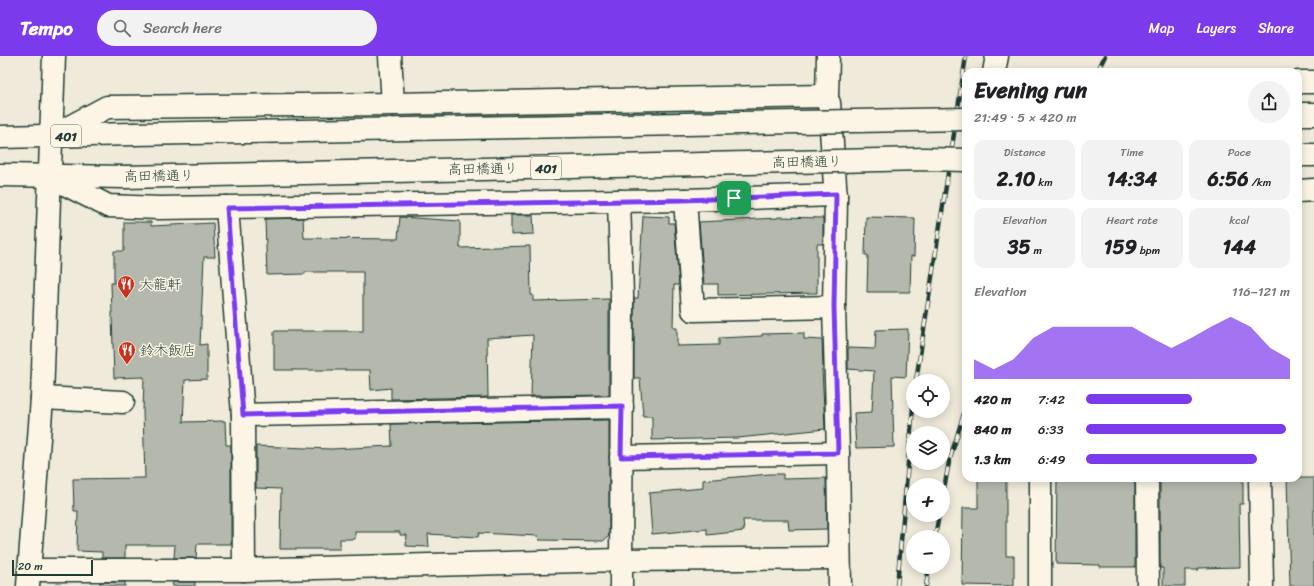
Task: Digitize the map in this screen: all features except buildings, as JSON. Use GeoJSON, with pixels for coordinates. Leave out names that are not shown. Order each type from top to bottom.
{"type":"FeatureCollection","features":[{"type":"Feature","properties":{"kind":"main road"},"geometry":{"type":"LineString","coordinates":[[54,56],[42,398],[29,578],[244,570],[620,560],[839,558]]}},
{"type":"Feature","properties":{"kind":"main road"},"geometry":{"type":"LineString","coordinates":[[390,56],[392,104]]}},
{"type":"Feature","properties":{"kind":"main road"},"geometry":{"type":"LineString","coordinates":[[828,56],[827,96],[829,102],[836,194],[834,307],[840,586]]}},
{"type":"Feature","properties":{"kind":"main road"},"geometry":{"type":"LineString","coordinates":[[995,68],[997,56]]}},
{"type":"Feature","properties":{"kind":"main road"},"geometry":{"type":"LineString","coordinates":[[1302,82],[1314,82]]}},
{"type":"Feature","properties":{"kind":"main road"},"geometry":{"type":"LineString","coordinates":[[51,137],[107,107],[392,104],[827,96]]}},
{"type":"Feature","properties":{"kind":"main road"},"geometry":{"type":"LineString","coordinates":[[1302,114],[1314,114]]}},
{"type":"Feature","properties":{"kind":"main road","name":"401"},"geometry":{"type":"LineString","coordinates":[[0,137],[962,118]]}},
{"type":"Feature","properties":{"kind":"main road"},"geometry":{"type":"LineString","coordinates":[[1302,155],[1314,155]]}},
{"type":"Feature","properties":{"kind":"main road","name":"高田橋通り"},"geometry":{"type":"LineString","coordinates":[[0,175],[125,177],[924,159],[962,160]]}},
{"type":"Feature","properties":{"kind":"main road"},"geometry":{"type":"LineString","coordinates":[[49,176],[108,206],[159,208],[685,200],[836,194]]}},
{"type":"Feature","properties":{"kind":"main road"},"geometry":{"type":"LineString","coordinates":[[1302,191],[1314,190]]}},
{"type":"Feature","properties":{"kind":"main road"},"geometry":{"type":"LineString","coordinates":[[685,200],[693,310],[834,307]]}},
{"type":"Feature","properties":{"kind":"main road"},"geometry":{"type":"LineString","coordinates":[[619,201],[622,295],[621,586]]}},
{"type":"Feature","properties":{"kind":"main road"},"geometry":{"type":"LineString","coordinates":[[227,208],[243,415],[244,570]]}},
{"type":"Feature","properties":{"kind":"main road"},"geometry":{"type":"LineString","coordinates":[[42,398],[123,402]]}},
{"type":"Feature","properties":{"kind":"main road"},"geometry":{"type":"LineString","coordinates":[[243,415],[622,406]]}},
{"type":"Feature","properties":{"kind":"main road"},"geometry":{"type":"LineString","coordinates":[[621,457],[838,453]]}},
{"type":"Feature","properties":{"kind":"main road"},"geometry":{"type":"LineString","coordinates":[[1040,482],[1040,586]]}},
{"type":"Feature","properties":{"kind":"main road"},"geometry":{"type":"LineString","coordinates":[[1147,482],[1148,586]]}},
{"type":"Feature","properties":{"kind":"main road"},"geometry":{"type":"LineString","coordinates":[[1260,482],[1262,586]]}},
{"type":"Feature","properties":{"kind":"railway"},"geometry":{"type":"LineString","coordinates":[[964,68],[966,56]]}},
{"type":"Feature","properties":{"kind":"railway"},"geometry":{"type":"LineString","coordinates":[[1099,68],[1105,56]]}},
{"type":"Feature","properties":{"kind":"railway"},"geometry":{"type":"LineString","coordinates":[[917,374],[962,82]]}},
{"type":"Feature","properties":{"kind":"railway"},"geometry":{"type":"LineString","coordinates":[[897,586],[912,418]]}},
{"type":"Feature","properties":{"kind":"railway"},"geometry":{"type":"LineString","coordinates":[[946,478],[949,462],[962,420]]}},
{"type":"Feature","properties":{"kind":"railway"},"geometry":{"type":"LineString","coordinates":[[936,530],[938,522]]}},
{"type":"Feature","properties":{"kind":"railway"},"geometry":{"type":"LineString","coordinates":[[926,586],[928,574]]}},
{"type":"Feature","properties":{"kind":"place","name":"大龍軒"},"geometry":{"type":"Point","coordinates":[126,299]}},
{"type":"Feature","properties":{"kind":"place","name":"鈴木飯店"},"geometry":{"type":"Point","coordinates":[127,365]}},
{"type":"Feature","properties":{"kind":"route"},"geometry":{"type":"LineString","coordinates":[[836,194],[834,307],[838,453],[621,457],[622,406],[243,415],[227,208],[734,198],[836,194]]}}]}
